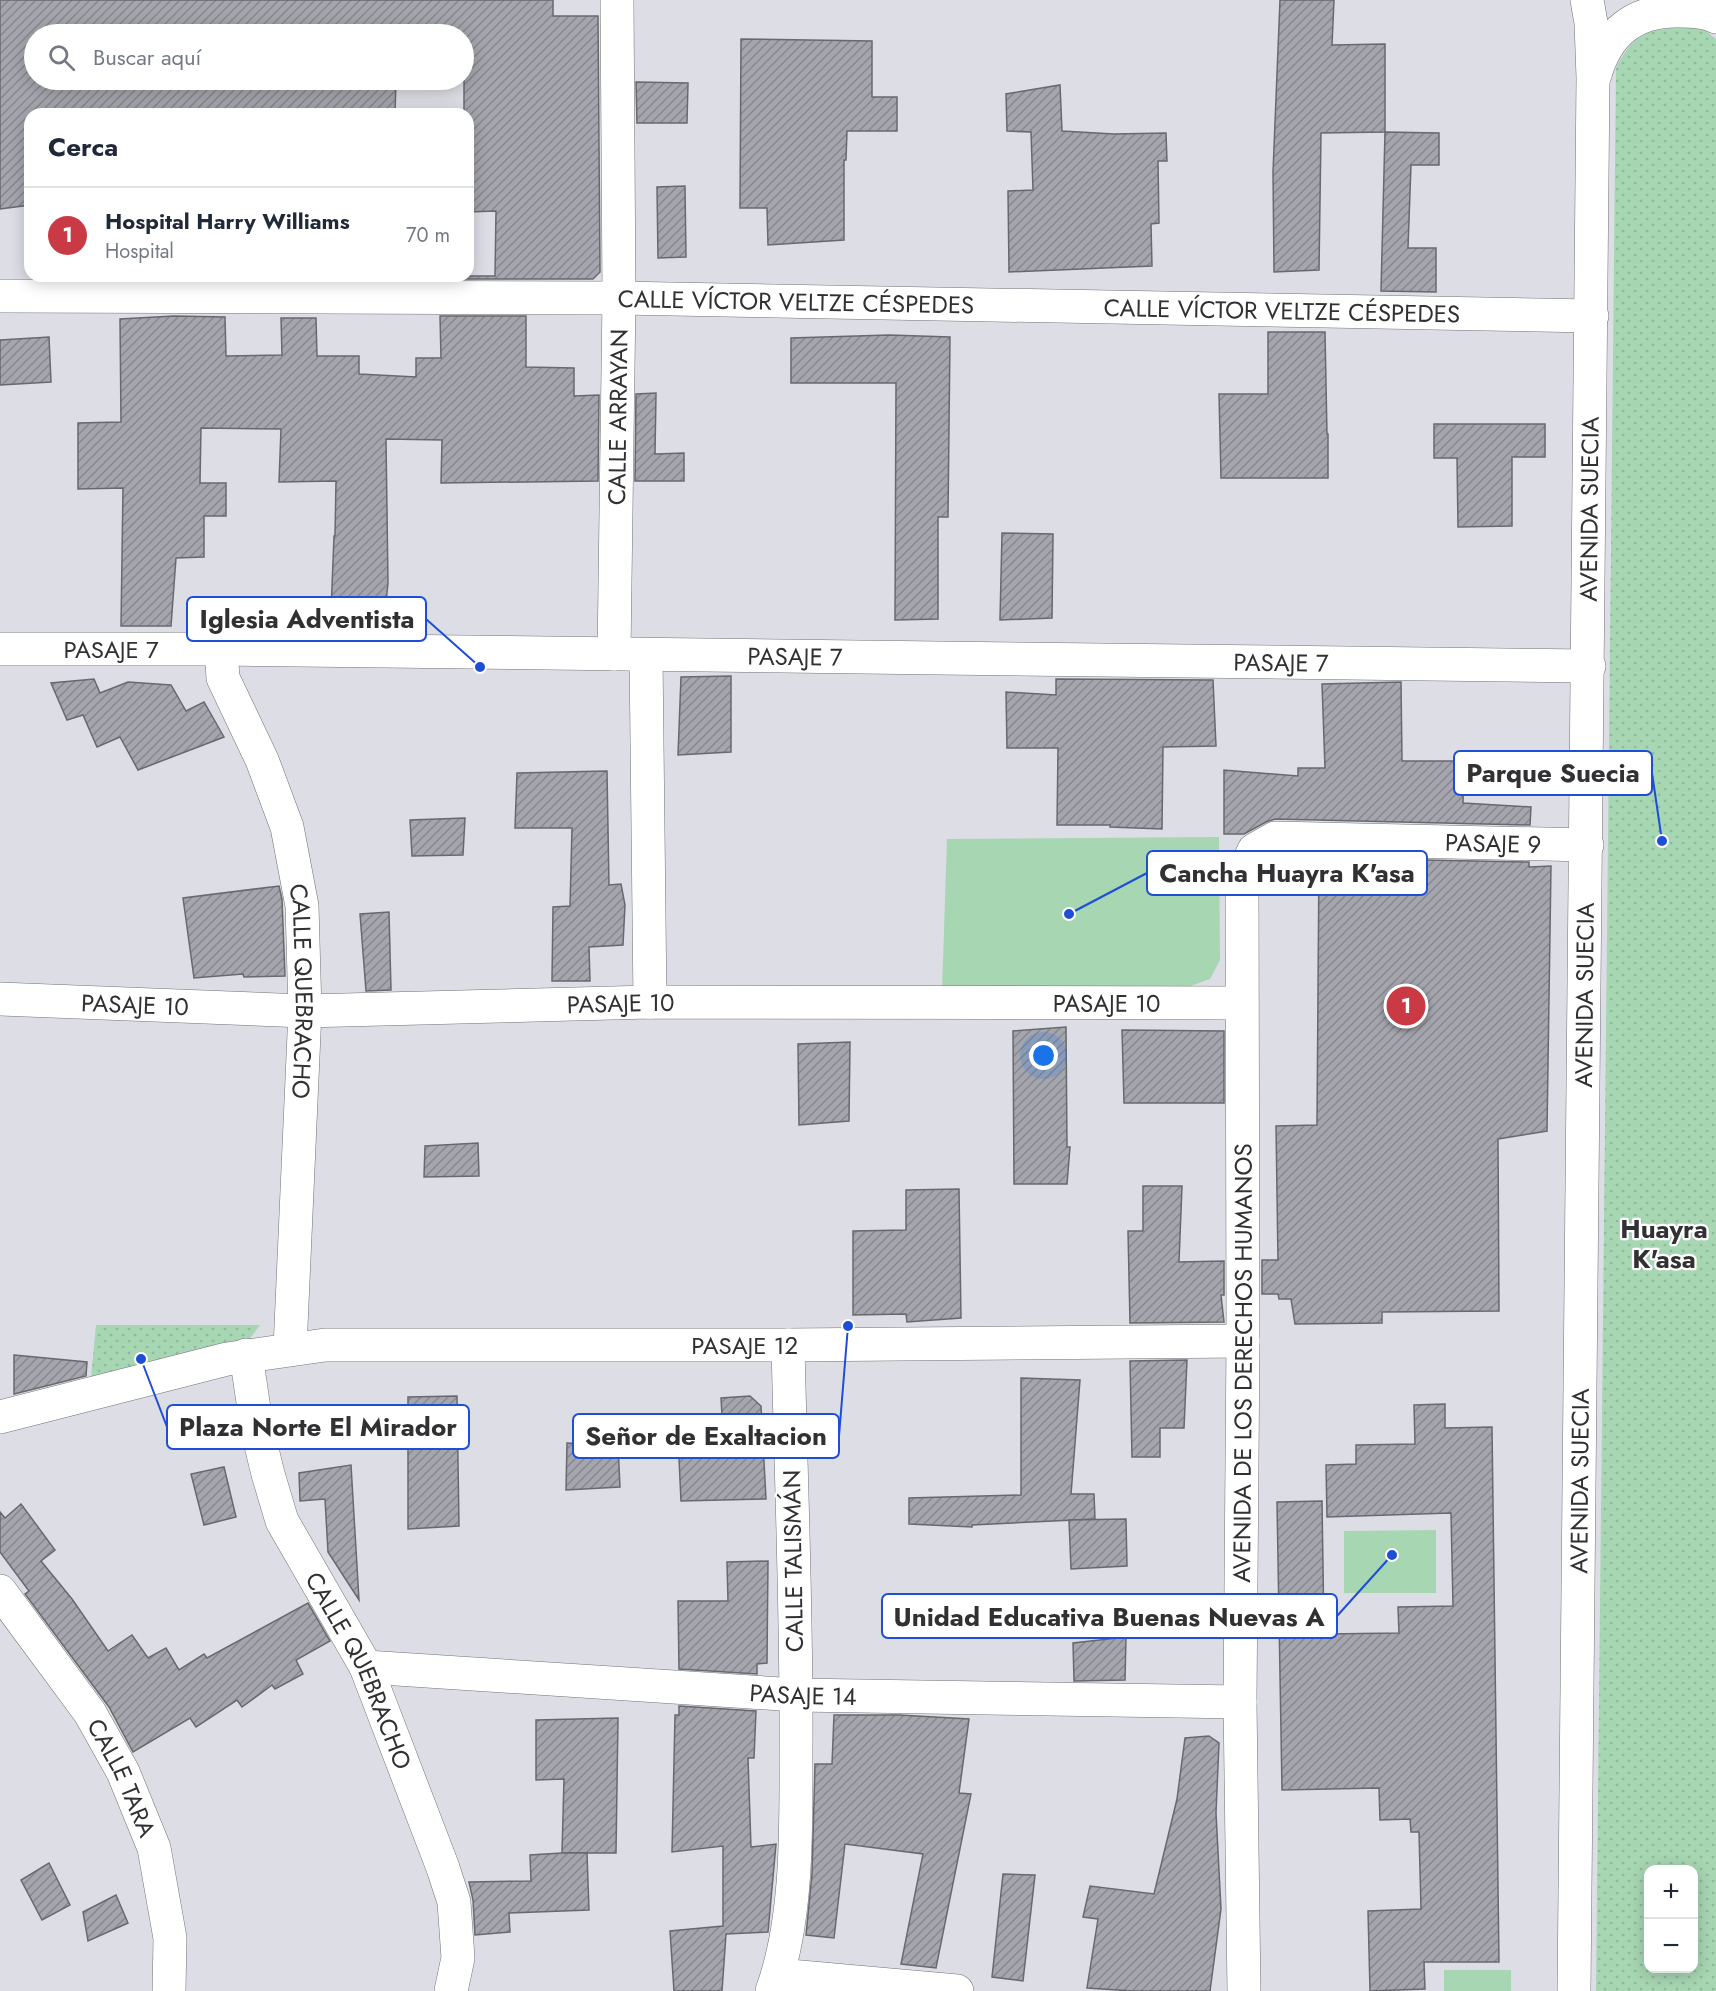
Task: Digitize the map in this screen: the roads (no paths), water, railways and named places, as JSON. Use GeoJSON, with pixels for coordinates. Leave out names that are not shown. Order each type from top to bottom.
{"type":"FeatureCollection","features":[{"type":"Feature","properties":{"kind":"street","name":"CALLE ARRAYAN"},"geometry":{"type":"LineString","coordinates":[[617,0],[619,298],[630,654],[650,1002]]}},
{"type":"Feature","properties":{"kind":"street","name":"AVENIDA SUECIA"},"geometry":{"type":"LineString","coordinates":[[1574,1991],[1592,316],[1593,78],[1591,23],[1587,0]]}},
{"type":"Feature","properties":{"kind":"street"},"geometry":{"type":"LineString","coordinates":[[1593,78],[1608,42],[1626,25],[1644,14],[1664,10],[1689,11],[1716,16]]}},
{"type":"Feature","properties":{"kind":"street","name":"CALLE VÍCTOR VELTZE CÉSPEDES"},"geometry":{"type":"LineString","coordinates":[[0,296],[619,298],[1592,316]]}},
{"type":"Feature","properties":{"kind":"street","name":"PASAJE 7"},"geometry":{"type":"LineString","coordinates":[[0,649],[221,649],[1589,666]]}},
{"type":"Feature","properties":{"kind":"street","name":"CALLE QUEBRACHO"},"geometry":{"type":"LineString","coordinates":[[221,649],[223,678],[262,760],[287,827],[302,906],[305,1011],[290,1349]]}},
{"type":"Feature","properties":{"kind":"street","name":"PASAJE 9"},"geometry":{"type":"LineString","coordinates":[[1242,877],[1254,850],[1275,838],[1587,845]]}},
{"type":"Feature","properties":{"kind":"street","name":"AVENIDA DE LOS DERECHOS HUMANOS"},"geometry":{"type":"LineString","coordinates":[[1242,877],[1243,1341],[1240,1702],[1244,1991]]}},
{"type":"Feature","properties":{"kind":"street","name":"PASAJE 10"},"geometry":{"type":"LineString","coordinates":[[0,999],[305,1011],[650,1002],[1241,1003]]}},
{"type":"Feature","properties":{"kind":"street","name":"PASAJE 12"},"geometry":{"type":"LineString","coordinates":[[0,1417],[246,1355],[337,1345],[788,1345],[1243,1341]]}},
{"type":"Feature","properties":{"kind":"street","name":"CALLE TALISMÁN"},"geometry":{"type":"LineString","coordinates":[[775,1983],[792,1899],[796,1820],[797,1695],[788,1345]]}},
{"type":"Feature","properties":{"kind":"street","name":"CALLE QUEBRACHO"},"geometry":{"type":"LineString","coordinates":[[246,1355],[257,1429],[267,1474],[282,1521],[366,1667],[454,1902],[458,1958],[451,1991]]}},
{"type":"Feature","properties":{"kind":"street","name":"CALLE TARA"},"geometry":{"type":"LineString","coordinates":[[0,1591],[90,1713],[123,1772],[154,1848],[170,1938],[169,1991]]}},
{"type":"Feature","properties":{"kind":"street","name":"PASAJE 14"},"geometry":{"type":"LineString","coordinates":[[366,1667],[797,1695],[1240,1702]]}},
{"type":"Feature","properties":{"kind":"street"},"geometry":{"type":"LineString","coordinates":[[775,1983],[957,1991]]}},
{"type":"Feature","properties":{"kind":"place","name":"Iglesia Adventista"},"geometry":{"type":"Point","coordinates":[480,667]}},
{"type":"Feature","properties":{"kind":"place","name":"Parque Suecia"},"geometry":{"type":"Point","coordinates":[1662,841]}},
{"type":"Feature","properties":{"kind":"place","name":"Cancha Huayra K'asa"},"geometry":{"type":"Point","coordinates":[1069,914]}},
{"type":"Feature","properties":{"kind":"place","name":"Hospital Harry Williams"},"geometry":{"type":"Point","coordinates":[1406,1006]}},
{"type":"Feature","properties":{"kind":"place","name":"Señor de Exaltacion"},"geometry":{"type":"Point","coordinates":[848,1326]}},
{"type":"Feature","properties":{"kind":"place","name":"Plaza Norte El Mirador"},"geometry":{"type":"Point","coordinates":[141,1359]}},
{"type":"Feature","properties":{"kind":"place","name":"Unidad Educativa Buenas Nuevas A"},"geometry":{"type":"Point","coordinates":[1392,1555]}},
{"type":"Feature","properties":{"kind":"district","name":"Huayra K'asa"},"geometry":{"type":"Point","coordinates":[1664,1244]}}]}
